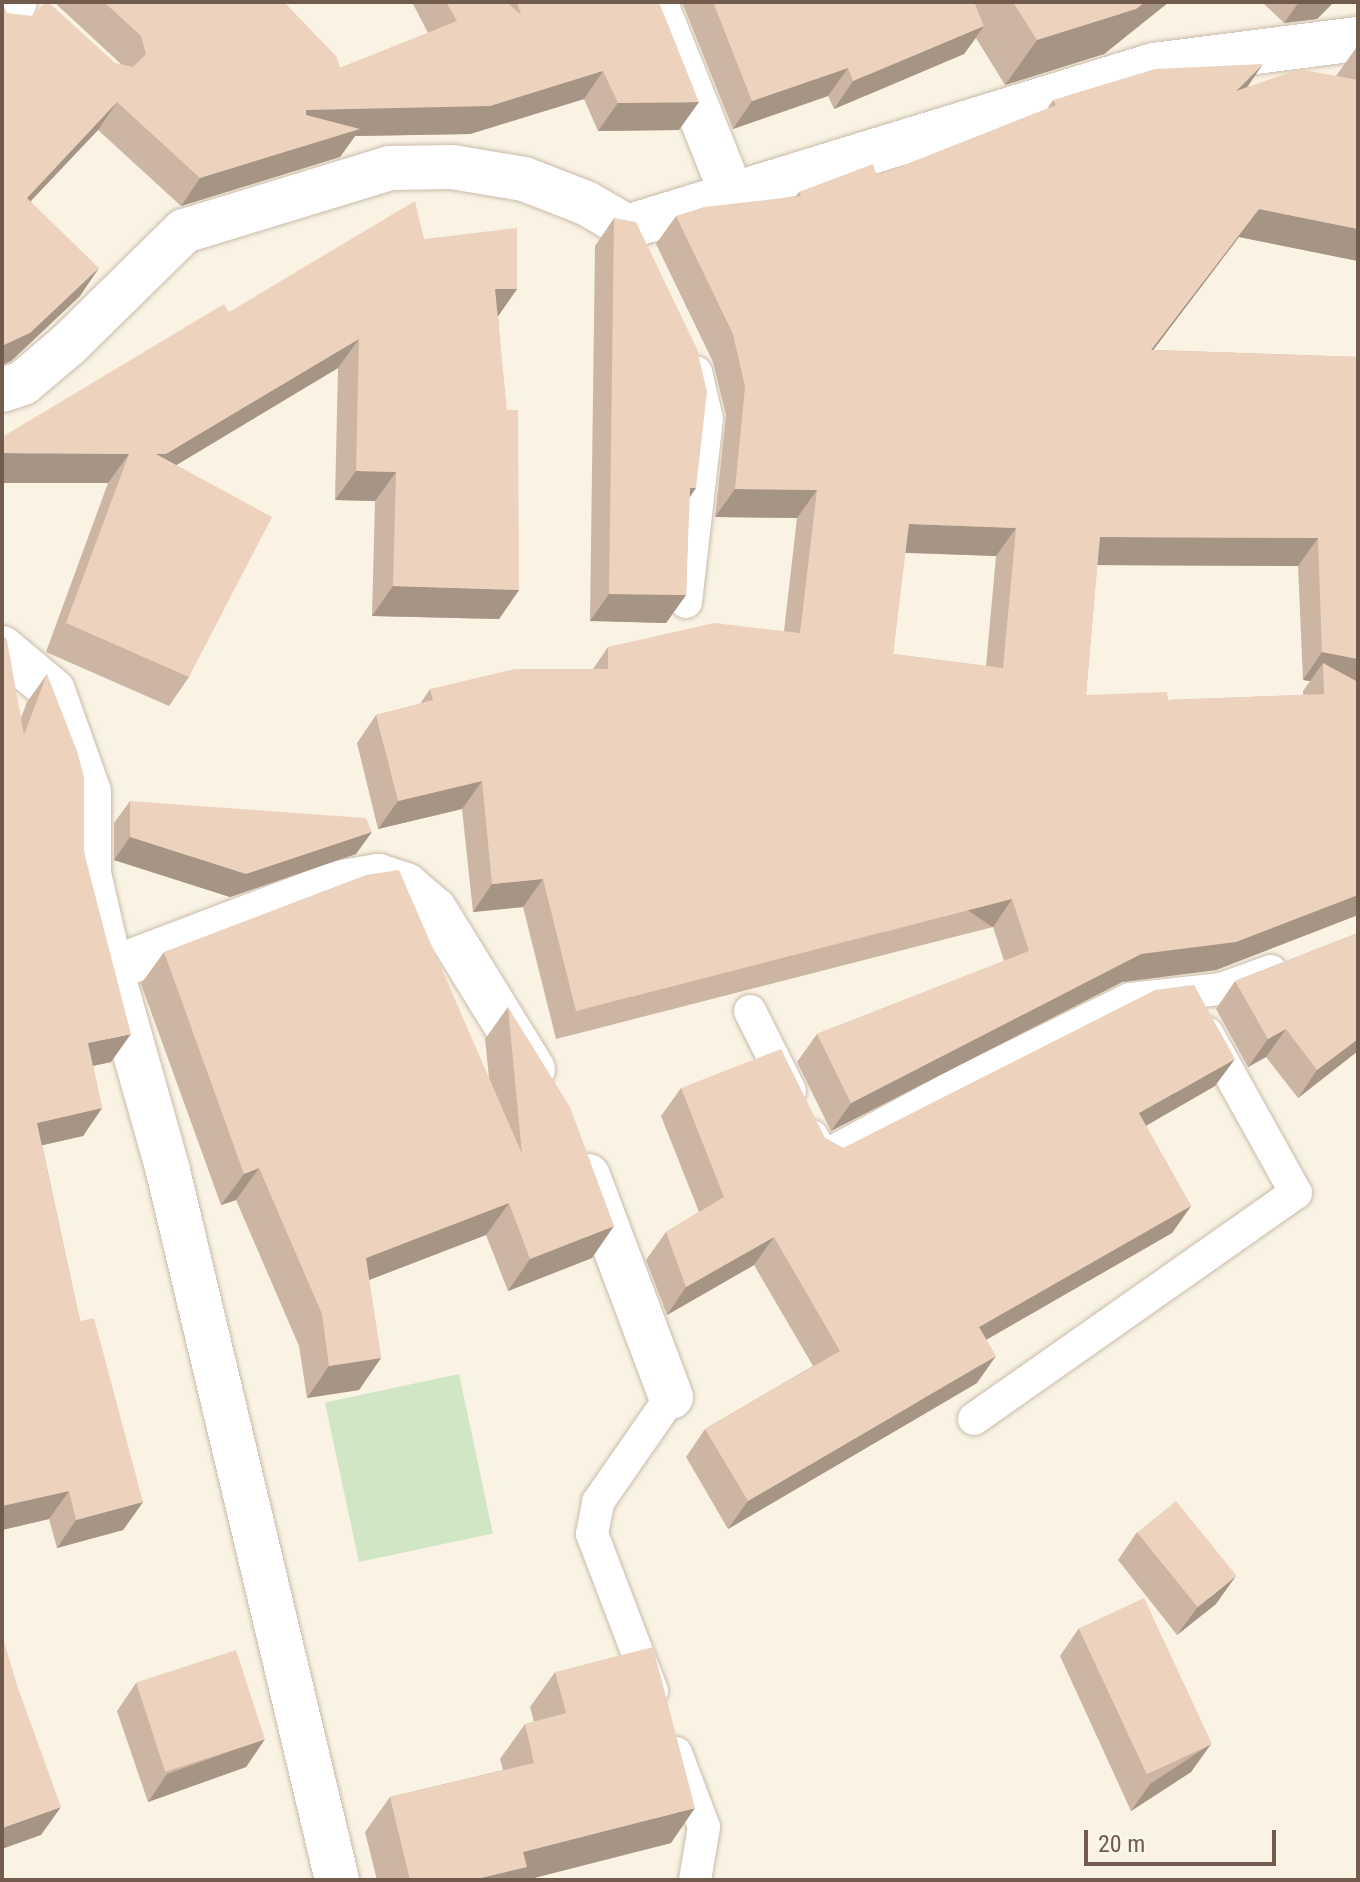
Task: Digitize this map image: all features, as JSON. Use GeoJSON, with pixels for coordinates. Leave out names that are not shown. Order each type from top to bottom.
{"type":"FeatureCollection","features":[{"type":"Feature","properties":{"kind":"street"},"geometry":{"type":"LineString","coordinates":[[655,2],[733,197]]}},
{"type":"Feature","properties":{"kind":"street"},"geometry":{"type":"LineString","coordinates":[[2,390],[23,383],[68,345],[184,231],[390,168],[452,167],[524,179],[586,203],[634,241],[733,197],[1154,65],[1358,39]]}},
{"type":"Feature","properties":{"kind":"street"},"geometry":{"type":"LineString","coordinates":[[2,648],[53,691],[89,792],[89,874],[111,969],[206,1324],[337,1880]]}},
{"type":"Feature","properties":{"kind":"street"},"geometry":{"type":"LineString","coordinates":[[111,969],[337,883],[378,876],[406,885],[435,910],[553,1100]]}},
{"type":"Feature","properties":{"kind":"street"},"geometry":{"type":"LineString","coordinates":[[575,1143],[671,1397]]}},
{"type":"Feature","properties":{"kind":"lane"},"geometry":{"type":"LineString","coordinates":[[682,341],[696,370],[707,419],[686,602]]}},
{"type":"Feature","properties":{"kind":"lane"},"geometry":{"type":"LineString","coordinates":[[750,1011],[823,1157],[961,1082],[1130,999],[1221,989],[1304,958]]}},
{"type":"Feature","properties":{"kind":"lane"},"geometry":{"type":"LineString","coordinates":[[974,1419],[1296,1193],[1184,991]]}},
{"type":"Feature","properties":{"kind":"lane"},"geometry":{"type":"LineString","coordinates":[[671,1397],[598,1502],[592,1534],[704,1827],[695,1880]]}},
{"type":"Feature","properties":{"kind":"green space"},"geometry":{"type":"Polygon","coordinates":[[[459,1374],[493,1533],[359,1562],[325,1402],[459,1374]]]}},
{"type":"Feature","properties":{"kind":"building"},"geometry":{"type":"Polygon","coordinates":[[[45,2],[115,63],[133,67],[146,54],[141,36],[104,2],[284,2],[337,57],[340,68],[457,21],[446,2],[507,2],[521,15],[517,2],[659,2],[699,102],[618,103],[603,71],[490,106],[306,110],[306,115],[360,129],[200,178],[117,102],[27,198],[99,268],[30,333],[4,345],[2,353],[2,3],[7,13],[32,16],[45,2]]]}},
{"type":"Feature","properties":{"kind":"building"},"geometry":{"type":"Polygon","coordinates":[[[713,2],[974,2],[984,26],[853,81],[848,68],[752,101],[713,2]]]}},
{"type":"Feature","properties":{"kind":"building"},"geometry":{"type":"Polygon","coordinates":[[[1013,2],[1145,2],[1136,9],[1037,40],[1013,2]]]}},
{"type":"Feature","properties":{"kind":"building"},"geometry":{"type":"Polygon","coordinates":[[[1263,64],[1236,91],[1299,69],[1358,80],[1358,229],[1259,209],[1151,350],[1358,357],[1358,659],[1322,652],[1318,538],[1100,537],[1086,695],[1167,692],[1168,700],[1324,694],[1323,663],[1358,682],[1358,895],[1236,942],[1141,954],[851,1103],[817,1034],[1029,951],[1012,899],[576,1011],[543,879],[492,884],[482,781],[398,801],[376,715],[433,700],[430,689],[515,669],[608,669],[608,647],[714,623],[800,633],[817,490],[735,489],[745,387],[733,334],[676,216],[704,207],[801,196],[799,192],[873,164],[877,176],[1056,105],[1053,100],[1155,69],[1263,64]],[[909,524],[893,654],[1003,668],[1016,528],[909,524]]]}},
{"type":"Feature","properties":{"kind":"building"},"geometry":{"type":"Polygon","coordinates":[[[415,201],[424,239],[517,228],[517,289],[495,289],[507,410],[518,410],[519,590],[393,586],[396,472],[356,471],[359,339],[166,454],[156,454],[272,517],[189,677],[66,623],[129,454],[2,453],[2,437],[224,304],[229,312],[415,201]]]}},
{"type":"Feature","properties":{"kind":"building"},"geometry":{"type":"Polygon","coordinates":[[[614,218],[636,222],[697,349],[707,392],[696,488],[690,488],[686,595],[609,594],[614,218]]]}},
{"type":"Feature","properties":{"kind":"building"},"geometry":{"type":"Polygon","coordinates":[[[2,634],[7,640],[24,735],[47,674],[77,751],[84,777],[84,852],[131,1034],[88,1043],[102,1108],[37,1123],[80,1321],[94,1318],[143,1502],[76,1520],[69,1491],[2,1506],[2,634]]]}},
{"type":"Feature","properties":{"kind":"building"},"geometry":{"type":"Polygon","coordinates":[[[130,801],[366,818],[372,832],[246,874],[130,837],[130,801]]]}},
{"type":"Feature","properties":{"kind":"building"},"geometry":{"type":"Polygon","coordinates":[[[399,870],[522,1154],[508,1007],[570,1107],[614,1226],[530,1259],[509,1203],[366,1258],[381,1358],[329,1366],[322,1314],[259,1168],[244,1174],[164,952],[366,875],[399,870]]]}},
{"type":"Feature","properties":{"kind":"building"},"geometry":{"type":"Polygon","coordinates":[[[1358,933],[1358,1039],[1317,1070],[1286,1029],[1268,1039],[1235,981],[1358,933]]]}},
{"type":"Feature","properties":{"kind":"building"},"geometry":{"type":"Polygon","coordinates":[[[1194,985],[1235,1059],[1139,1113],[1191,1206],[979,1327],[996,1356],[748,1501],[705,1429],[840,1351],[774,1237],[686,1287],[666,1232],[724,1197],[681,1088],[781,1049],[825,1138],[843,1148],[1155,990],[1194,985]]]}},
{"type":"Feature","properties":{"kind":"building"},"geometry":{"type":"Polygon","coordinates":[[[1176,1501],[1236,1576],[1198,1607],[1137,1532],[1176,1501]]]}},
{"type":"Feature","properties":{"kind":"building"},"geometry":{"type":"Polygon","coordinates":[[[1144,1598],[1212,1744],[1147,1774],[1079,1628],[1144,1598]]]}},
{"type":"Feature","properties":{"kind":"building"},"geometry":{"type":"Polygon","coordinates":[[[2,1635],[61,1807],[2,1828],[2,1635]]]}},
{"type":"Feature","properties":{"kind":"building"},"geometry":{"type":"Polygon","coordinates":[[[653,1647],[695,1808],[523,1852],[527,1867],[473,1880],[410,1880],[390,1797],[534,1763],[525,1724],[566,1713],[555,1672],[653,1647]]]}},
{"type":"Feature","properties":{"kind":"building"},"geometry":{"type":"Polygon","coordinates":[[[236,1650],[265,1739],[165,1772],[136,1682],[236,1650]]]}}]}
